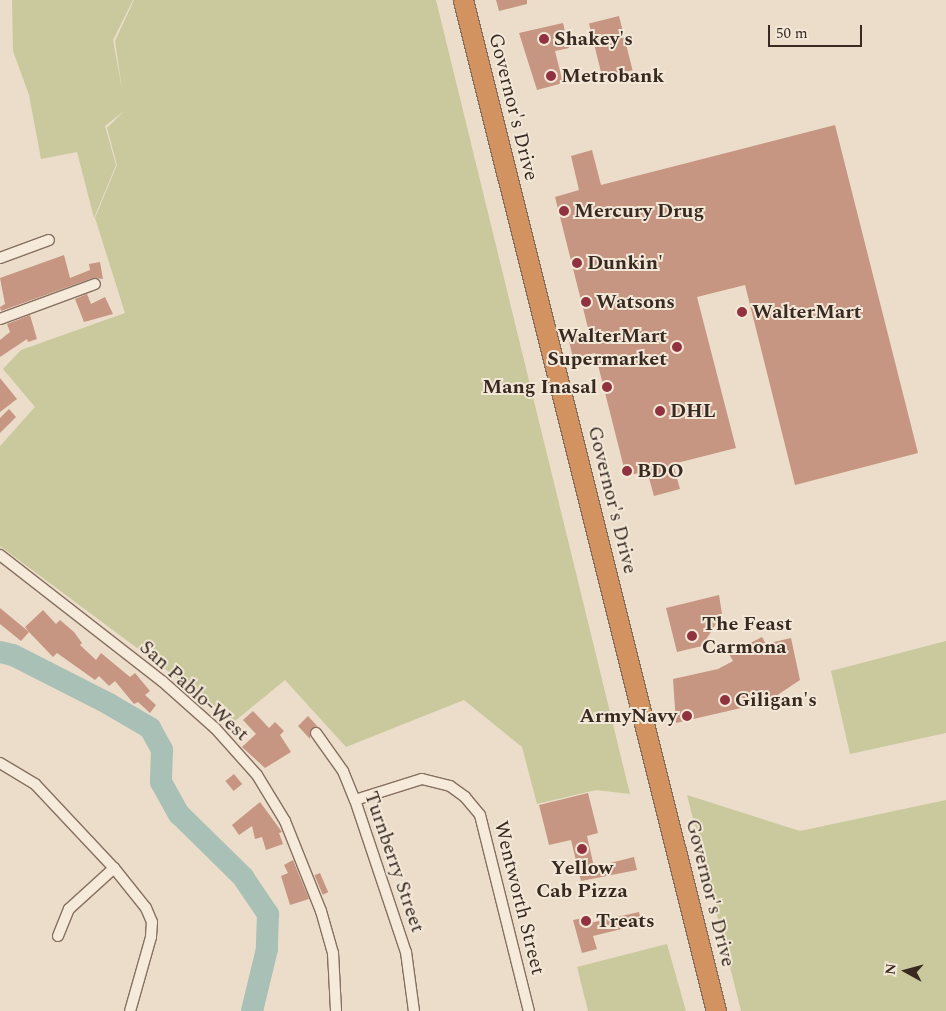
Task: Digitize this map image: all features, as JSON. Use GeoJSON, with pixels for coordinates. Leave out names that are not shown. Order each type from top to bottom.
{"type":"FeatureCollection","features":[{"type":"Feature","properties":{"kind":"highway","name":"Governor's Drive"},"geometry":{"type":"LineString","coordinates":[[463,0],[716,1011]]}},
{"type":"Feature","properties":{"kind":"street"},"geometry":{"type":"LineString","coordinates":[[0,258],[49,240]]}},
{"type":"Feature","properties":{"kind":"street"},"geometry":{"type":"LineString","coordinates":[[0,319],[96,284]]}},
{"type":"Feature","properties":{"kind":"street","name":"San Pablo-West"},"geometry":{"type":"LineString","coordinates":[[0,555],[162,681],[215,728],[257,775],[286,821],[323,916],[333,953],[336,1011]]}},
{"type":"Feature","properties":{"kind":"street","name":"Turnberry Street"},"geometry":{"type":"LineString","coordinates":[[316,733],[343,771],[355,800],[406,952],[414,1011]]}},
{"type":"Feature","properties":{"kind":"street"},"geometry":{"type":"LineString","coordinates":[[0,763],[35,784],[114,868],[146,908],[152,922],[151,937],[130,1011]]}},
{"type":"Feature","properties":{"kind":"street","name":"Wentworth Street"},"geometry":{"type":"LineString","coordinates":[[355,800],[422,779],[437,781],[465,797],[480,815],[529,1011]]}},
{"type":"Feature","properties":{"kind":"street"},"geometry":{"type":"LineString","coordinates":[[58,936],[69,909],[114,868]]}},
{"type":"Feature","properties":{"kind":"green space"},"geometry":{"type":"Polygon","coordinates":[[[12,0],[133,0],[113,40],[122,89],[115,41],[134,0],[436,0],[630,794],[596,790],[537,804],[522,747],[464,700],[346,747],[285,680],[235,721],[0,546],[0,446],[35,407],[3,369],[21,350],[125,313],[95,218],[117,165],[107,128],[124,111],[105,126],[116,165],[94,218],[77,152],[41,159],[29,95],[13,51],[12,0]]]}},
{"type":"Feature","properties":{"kind":"green space"},"geometry":{"type":"Polygon","coordinates":[[[946,641],[946,733],[850,754],[831,671],[946,641]]]}},
{"type":"Feature","properties":{"kind":"green space"},"geometry":{"type":"Polygon","coordinates":[[[687,795],[800,831],[946,800],[946,1011],[741,1011],[687,795]]]}},
{"type":"Feature","properties":{"kind":"green space"},"geometry":{"type":"Polygon","coordinates":[[[667,944],[686,1011],[588,1011],[577,967],[667,944]]]}},
{"type":"Feature","properties":{"kind":"building"},"geometry":{"type":"Polygon","coordinates":[[[496,0],[527,0],[527,4],[499,11],[496,0]]]}},
{"type":"Feature","properties":{"kind":"building"},"geometry":{"type":"Polygon","coordinates":[[[619,16],[633,70],[602,78],[589,23],[619,16]]]}},
{"type":"Feature","properties":{"kind":"building"},"geometry":{"type":"Polygon","coordinates":[[[563,23],[569,48],[555,51],[563,83],[537,90],[519,33],[563,23]]]}},
{"type":"Feature","properties":{"kind":"building","name":"WalterMart"},"geometry":{"type":"Polygon","coordinates":[[[835,125],[918,453],[795,485],[745,285],[697,297],[736,448],[673,464],[680,489],[654,496],[647,471],[626,476],[595,353],[573,358],[568,337],[589,332],[555,197],[579,190],[571,156],[592,150],[601,185],[835,125]]]}},
{"type":"Feature","properties":{"kind":"building"},"geometry":{"type":"Polygon","coordinates":[[[64,255],[70,278],[90,270],[89,264],[100,262],[103,279],[93,278],[1,311],[0,307],[5,304],[0,278],[64,255]]]}},
{"type":"Feature","properties":{"kind":"building"},"geometry":{"type":"Polygon","coordinates":[[[87,294],[91,304],[105,297],[113,314],[84,322],[75,299],[87,294]]]}},
{"type":"Feature","properties":{"kind":"building"},"geometry":{"type":"Polygon","coordinates":[[[30,315],[37,339],[28,342],[27,339],[0,357],[0,340],[10,332],[7,324],[30,315]]]}},
{"type":"Feature","properties":{"kind":"building"},"geometry":{"type":"Polygon","coordinates":[[[0,378],[17,399],[0,412],[0,378]]]}},
{"type":"Feature","properties":{"kind":"building"},"geometry":{"type":"Polygon","coordinates":[[[9,409],[16,417],[0,433],[0,418],[9,409]]]}},
{"type":"Feature","properties":{"kind":"building"},"geometry":{"type":"Polygon","coordinates":[[[719,595],[722,614],[702,646],[677,652],[666,608],[719,595]]]}},
{"type":"Feature","properties":{"kind":"building"},"geometry":{"type":"Polygon","coordinates":[[[0,608],[29,632],[21,641],[0,624],[0,608]]]}},
{"type":"Feature","properties":{"kind":"building"},"geometry":{"type":"Polygon","coordinates":[[[43,610],[56,624],[60,620],[74,632],[82,643],[80,645],[96,660],[101,653],[130,677],[135,673],[150,691],[145,695],[156,705],[150,713],[138,702],[134,704],[115,681],[109,686],[99,676],[95,680],[57,653],[53,657],[25,627],[43,610]]]}},
{"type":"Feature","properties":{"kind":"building"},"geometry":{"type":"Polygon","coordinates":[[[762,637],[766,644],[791,638],[800,680],[767,702],[676,723],[673,679],[718,669],[733,661],[729,654],[762,637]]]}},
{"type":"Feature","properties":{"kind":"building"},"geometry":{"type":"Polygon","coordinates":[[[253,711],[269,728],[275,722],[284,731],[280,735],[291,752],[265,768],[242,747],[256,734],[243,720],[253,711]]]}},
{"type":"Feature","properties":{"kind":"building"},"geometry":{"type":"Polygon","coordinates":[[[308,716],[318,727],[310,730],[310,739],[298,726],[308,716]]]}},
{"type":"Feature","properties":{"kind":"building"},"geometry":{"type":"Polygon","coordinates":[[[234,774],[242,784],[234,791],[225,781],[234,774]]]}},
{"type":"Feature","properties":{"kind":"building"},"geometry":{"type":"Polygon","coordinates":[[[588,793],[598,833],[587,836],[594,867],[634,857],[637,870],[581,881],[571,840],[549,845],[539,805],[588,793]]]}},
{"type":"Feature","properties":{"kind":"building"},"geometry":{"type":"Polygon","coordinates":[[[260,802],[282,832],[279,833],[283,844],[266,850],[262,837],[255,839],[252,826],[239,835],[232,825],[260,802]]]}},
{"type":"Feature","properties":{"kind":"building"},"geometry":{"type":"Polygon","coordinates":[[[293,860],[309,899],[290,905],[281,876],[288,873],[284,865],[293,860]]]}},
{"type":"Feature","properties":{"kind":"building"},"geometry":{"type":"Polygon","coordinates":[[[320,873],[328,892],[323,895],[314,875],[320,873]]]}},
{"type":"Feature","properties":{"kind":"building"},"geometry":{"type":"Polygon","coordinates":[[[639,912],[642,924],[593,936],[597,949],[582,953],[573,920],[588,917],[590,923],[639,912]]]}},
{"type":"Feature","properties":{"kind":"waterway"},"geometry":{"type":"LineString","coordinates":[[0,652],[13,655],[109,704],[150,728],[162,750],[161,782],[179,814],[243,877],[268,914],[267,949],[252,1011]]}},
{"type":"Feature","properties":{"kind":"place","name":"Shakey's"},"geometry":{"type":"Point","coordinates":[544,39]}},
{"type":"Feature","properties":{"kind":"place","name":"Metrobank"},"geometry":{"type":"Point","coordinates":[551,76]}},
{"type":"Feature","properties":{"kind":"place","name":"Mercury Drug"},"geometry":{"type":"Point","coordinates":[564,211]}},
{"type":"Feature","properties":{"kind":"place","name":"Dunkin'"},"geometry":{"type":"Point","coordinates":[577,263]}},
{"type":"Feature","properties":{"kind":"place","name":"Watsons"},"geometry":{"type":"Point","coordinates":[586,302]}},
{"type":"Feature","properties":{"kind":"place","name":"WalterMart"},"geometry":{"type":"Point","coordinates":[742,312]}},
{"type":"Feature","properties":{"kind":"place","name":"WalterMart Supermarket"},"geometry":{"type":"Point","coordinates":[677,347]}},
{"type":"Feature","properties":{"kind":"place","name":"Mang Inasal"},"geometry":{"type":"Point","coordinates":[607,387]}},
{"type":"Feature","properties":{"kind":"place","name":"DHL"},"geometry":{"type":"Point","coordinates":[660,411]}},
{"type":"Feature","properties":{"kind":"place","name":"BDO"},"geometry":{"type":"Point","coordinates":[627,471]}},
{"type":"Feature","properties":{"kind":"place","name":"The Feast Carmona"},"geometry":{"type":"Point","coordinates":[692,636]}},
{"type":"Feature","properties":{"kind":"place","name":"Giligan's"},"geometry":{"type":"Point","coordinates":[725,700]}},
{"type":"Feature","properties":{"kind":"place","name":"ArmyNavy"},"geometry":{"type":"Point","coordinates":[687,716]}},
{"type":"Feature","properties":{"kind":"place","name":"Yellow Cab Pizza"},"geometry":{"type":"Point","coordinates":[582,849]}},
{"type":"Feature","properties":{"kind":"place","name":"Treats"},"geometry":{"type":"Point","coordinates":[586,921]}}]}
